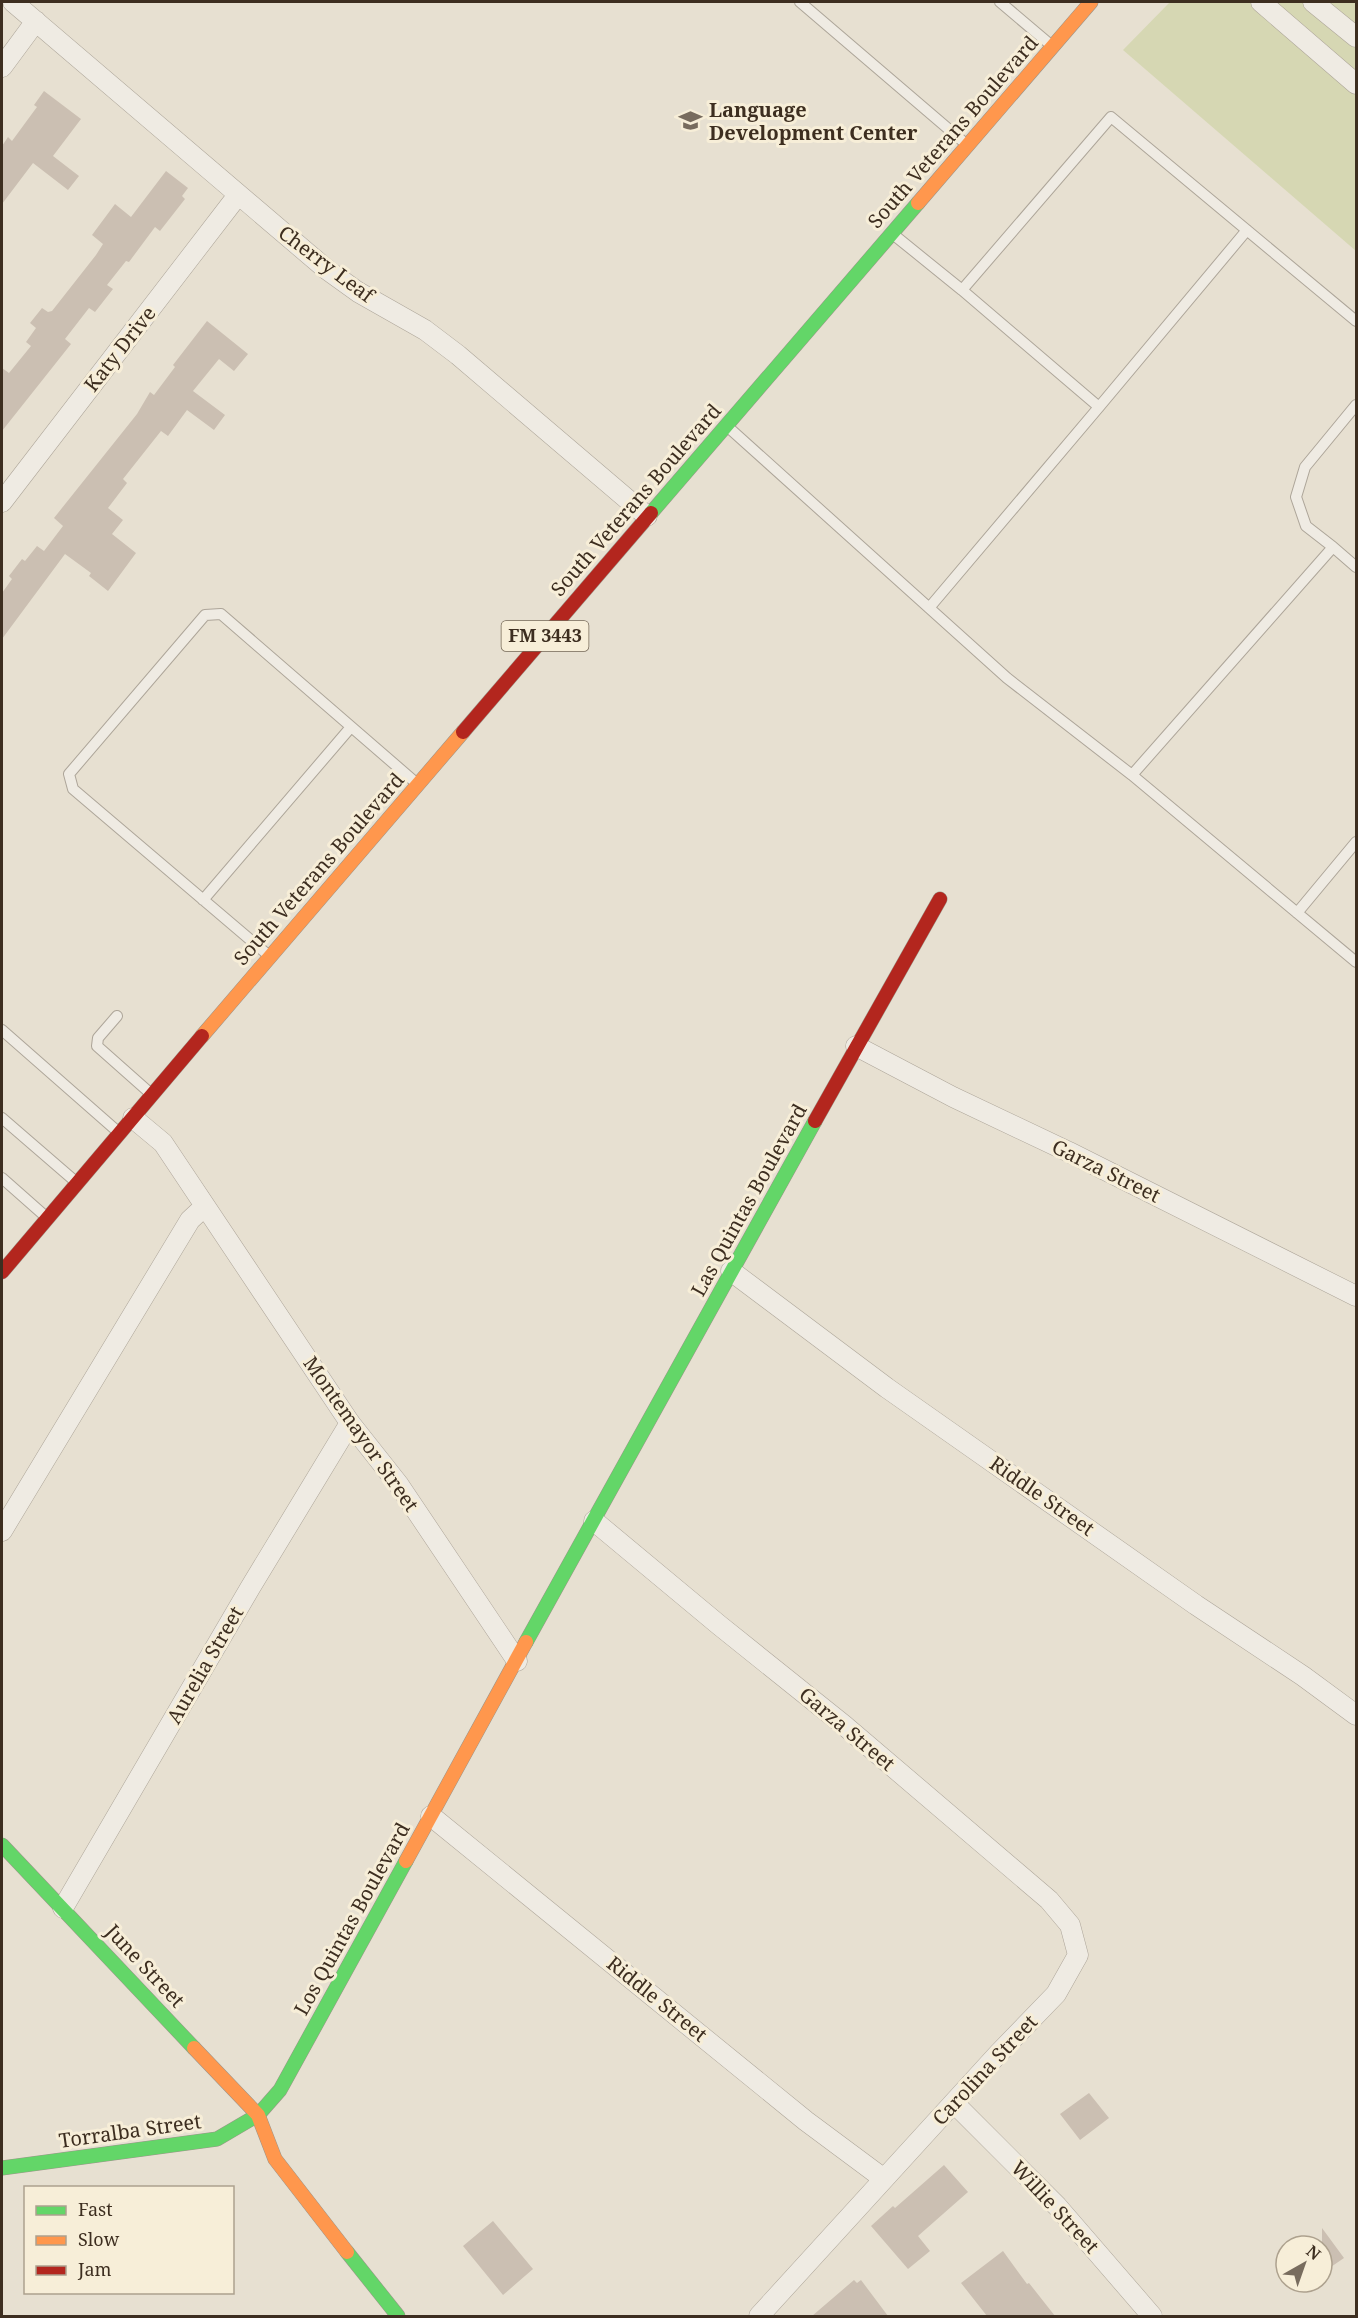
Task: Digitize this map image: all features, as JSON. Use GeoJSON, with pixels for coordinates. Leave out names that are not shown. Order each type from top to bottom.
{"type":"FeatureCollection","features":[{"type":"Feature","properties":{"kind":"street","name":"Cherry Leaf"},"geometry":{"type":"LineString","coordinates":[[13,2],[238,195],[350,287],[425,330],[458,355],[647,516]]}},
{"type":"Feature","properties":{"kind":"street","name":"South Veterans Boulevard"},"geometry":{"type":"LineString","coordinates":[[3,1268],[1091,2]]}},
{"type":"Feature","properties":{"kind":"street"},"geometry":{"type":"LineString","coordinates":[[1261,2],[1356,84]]}},
{"type":"Feature","properties":{"kind":"street"},"geometry":{"type":"LineString","coordinates":[[1313,2],[1356,37]]}},
{"type":"Feature","properties":{"kind":"street"},"geometry":{"type":"LineString","coordinates":[[2,66],[36,21]]}},
{"type":"Feature","properties":{"kind":"street","name":"Katy Drive"},"geometry":{"type":"LineString","coordinates":[[2,502],[238,195]]}},
{"type":"Feature","properties":{"kind":"street","name":"Las Quintas Boulevard"},"geometry":{"type":"LineString","coordinates":[[594,1521],[856,1046],[940,899]]}},
{"type":"Feature","properties":{"kind":"street","name":"Garza Street"},"geometry":{"type":"LineString","coordinates":[[856,1046],[953,1097],[1080,1157],[1356,1296]]}},
{"type":"Feature","properties":{"kind":"street","name":"Montemayor Street"},"geometry":{"type":"LineString","coordinates":[[133,1118],[163,1143],[350,1423],[399,1485],[517,1661]]}},
{"type":"Feature","properties":{"kind":"street"},"geometry":{"type":"LineString","coordinates":[[2,1531],[190,1220],[204,1207]]}},
{"type":"Feature","properties":{"kind":"street","name":"Riddle Street"},"geometry":{"type":"LineString","coordinates":[[731,1271],[887,1388],[1356,1715]]}},
{"type":"Feature","properties":{"kind":"street","name":"Aurelia Street"},"geometry":{"type":"LineString","coordinates":[[63,1908],[250,1588],[350,1423]]}},
{"type":"Feature","properties":{"kind":"street","name":"Garza Street"},"geometry":{"type":"LineString","coordinates":[[594,1521],[845,1726],[1048,1900],[1070,1925],[1078,1955]]}},
{"type":"Feature","properties":{"kind":"street","name":"Los Quintas Boulevard"},"geometry":{"type":"LineString","coordinates":[[258,2115],[280,2090],[594,1521]]}},
{"type":"Feature","properties":{"kind":"street","name":"Riddle Street"},"geometry":{"type":"LineString","coordinates":[[431,1816],[806,2121],[884,2179]]}},
{"type":"Feature","properties":{"kind":"street","name":"June Street"},"geometry":{"type":"LineString","coordinates":[[2,1845],[258,2115]]}},
{"type":"Feature","properties":{"kind":"street","name":"Carolina Street"},"geometry":{"type":"LineString","coordinates":[[759,2316],[1056,1994],[1078,1955]]}},
{"type":"Feature","properties":{"kind":"street","name":"Willie Street"},"geometry":{"type":"LineString","coordinates":[[954,2103],[1057,2205],[1152,2316]]}},
{"type":"Feature","properties":{"kind":"street"},"geometry":{"type":"LineString","coordinates":[[258,2115],[276,2159],[398,2316]]}},
{"type":"Feature","properties":{"kind":"street","name":"Torralba Street"},"geometry":{"type":"LineString","coordinates":[[2,2168],[218,2139],[258,2115]]}},
{"type":"Feature","properties":{"kind":"lane"},"geometry":{"type":"LineString","coordinates":[[800,2],[967,145]]}},
{"type":"Feature","properties":{"kind":"lane"},"geometry":{"type":"LineString","coordinates":[[1000,2],[1052,46]]}},
{"type":"Feature","properties":{"kind":"lane"},"geometry":{"type":"LineString","coordinates":[[962,290],[1111,117],[1356,321]]}},
{"type":"Feature","properties":{"kind":"lane"},"geometry":{"type":"LineString","coordinates":[[929,608],[1247,230]]}},
{"type":"Feature","properties":{"kind":"lane"},"geometry":{"type":"LineString","coordinates":[[891,233],[962,290],[1099,407]]}},
{"type":"Feature","properties":{"kind":"lane"},"geometry":{"type":"LineString","coordinates":[[1356,405],[1305,467],[1296,497],[1306,526],[1356,567]]}},
{"type":"Feature","properties":{"kind":"lane"},"geometry":{"type":"LineString","coordinates":[[726,425],[1007,678],[1132,775],[1356,962]]}},
{"type":"Feature","properties":{"kind":"lane"},"geometry":{"type":"LineString","coordinates":[[1132,775],[1333,548]]}},
{"type":"Feature","properties":{"kind":"lane"},"geometry":{"type":"LineString","coordinates":[[270,956],[73,789],[69,774],[76,765],[205,615],[221,614],[417,784]]}},
{"type":"Feature","properties":{"kind":"lane"},"geometry":{"type":"LineString","coordinates":[[203,900],[351,727]]}},
{"type":"Feature","properties":{"kind":"lane"},"geometry":{"type":"LineString","coordinates":[[1297,913],[1356,842]]}},
{"type":"Feature","properties":{"kind":"lane"},"geometry":{"type":"LineString","coordinates":[[117,1017],[98,1038],[97,1046],[152,1095]]}},
{"type":"Feature","properties":{"kind":"lane"},"geometry":{"type":"LineString","coordinates":[[2,1029],[120,1133]]}},
{"type":"Feature","properties":{"kind":"lane"},"geometry":{"type":"LineString","coordinates":[[2,1118],[77,1183]]}},
{"type":"Feature","properties":{"kind":"lane"},"geometry":{"type":"LineString","coordinates":[[2,1179],[48,1218]]}},
{"type":"Feature","properties":{"kind":"green space"},"geometry":{"type":"Polygon","coordinates":[[[1170,2],[1356,2],[1356,251],[1123,50],[1170,2]]]}},
{"type":"Feature","properties":{"kind":"building"},"geometry":{"type":"Polygon","coordinates":[[[44,91],[81,119],[53,156],[79,176],[68,190],[33,163],[2,204],[2,146],[8,137],[12,141],[37,107],[34,105],[44,91]]]}},
{"type":"Feature","properties":{"kind":"building"},"geometry":{"type":"Polygon","coordinates":[[[166,171],[188,188],[182,196],[185,199],[160,231],[155,227],[129,262],[126,261],[107,285],[113,289],[95,312],[89,308],[65,339],[71,344],[2,431],[2,368],[9,373],[31,346],[26,342],[36,328],[30,323],[42,308],[48,312],[52,311],[96,255],[103,244],[92,235],[115,204],[131,217],[166,171]]]}},
{"type":"Feature","properties":{"kind":"building"},"geometry":{"type":"Polygon","coordinates":[[[207,321],[248,354],[234,371],[219,359],[193,391],[225,415],[214,430],[187,410],[168,436],[161,431],[123,479],[127,483],[108,508],[123,520],[112,534],[136,553],[108,591],[89,576],[91,573],[65,554],[2,639],[2,593],[12,579],[9,576],[22,559],[25,561],[37,546],[44,551],[63,526],[54,518],[137,414],[150,392],[154,395],[175,367],[173,365],[207,321]]]}},
{"type":"Feature","properties":{"kind":"building"},"geometry":{"type":"Polygon","coordinates":[[[1089,2093],[1109,2118],[1080,2140],[1060,2114],[1089,2093]]]}},
{"type":"Feature","properties":{"kind":"building"},"geometry":{"type":"Polygon","coordinates":[[[944,2165],[968,2192],[918,2236],[930,2251],[908,2269],[871,2226],[944,2165]]]}},
{"type":"Feature","properties":{"kind":"building"},"geometry":{"type":"Polygon","coordinates":[[[493,2221],[533,2269],[503,2295],[463,2246],[493,2221]]]}},
{"type":"Feature","properties":{"kind":"building"},"geometry":{"type":"Polygon","coordinates":[[[1334,2244],[1344,2258],[1334,2265],[1334,2244]]]}},
{"type":"Feature","properties":{"kind":"building"},"geometry":{"type":"Polygon","coordinates":[[[1003,2251],[1027,2284],[1029,2283],[1055,2316],[987,2316],[961,2283],[1003,2251]]]}},
{"type":"Feature","properties":{"kind":"building"},"geometry":{"type":"Polygon","coordinates":[[[854,2280],[857,2283],[861,2280],[888,2316],[812,2316],[854,2280]]]}},
{"type":"Feature","properties":{"kind":"traffic: fast"},"geometry":{"type":"LineString","coordinates":[[651,513],[918,203]]}},
{"type":"Feature","properties":{"kind":"traffic: fast"},"geometry":{"type":"LineString","coordinates":[[526,1642],[815,1121]]}},
{"type":"Feature","properties":{"kind":"traffic: fast"},"geometry":{"type":"LineString","coordinates":[[2,1845],[194,2048]]}},
{"type":"Feature","properties":{"kind":"traffic: fast"},"geometry":{"type":"LineString","coordinates":[[2,2168],[217,2139],[258,2115],[280,2090],[406,1861]]}},
{"type":"Feature","properties":{"kind":"traffic: fast"},"geometry":{"type":"LineString","coordinates":[[347,2252],[398,2316]]}},
{"type":"Feature","properties":{"kind":"traffic: slow"},"geometry":{"type":"LineString","coordinates":[[918,203],[1091,2]]}},
{"type":"Feature","properties":{"kind":"traffic: slow"},"geometry":{"type":"LineString","coordinates":[[202,1036],[463,732]]}},
{"type":"Feature","properties":{"kind":"traffic: slow"},"geometry":{"type":"LineString","coordinates":[[406,1861],[526,1642]]}},
{"type":"Feature","properties":{"kind":"traffic: slow"},"geometry":{"type":"LineString","coordinates":[[194,2048],[258,2115],[275,2159],[347,2252]]}},
{"type":"Feature","properties":{"kind":"traffic: jam"},"geometry":{"type":"LineString","coordinates":[[463,732],[651,513]]}},
{"type":"Feature","properties":{"kind":"traffic: jam"},"geometry":{"type":"LineString","coordinates":[[815,1121],[940,899]]}},
{"type":"Feature","properties":{"kind":"traffic: jam"},"geometry":{"type":"LineString","coordinates":[[2,1272],[202,1036]]}},
{"type":"Feature","properties":{"kind":"place","name":"Language Development Center"},"geometry":{"type":"Point","coordinates":[691,121]}}]}
